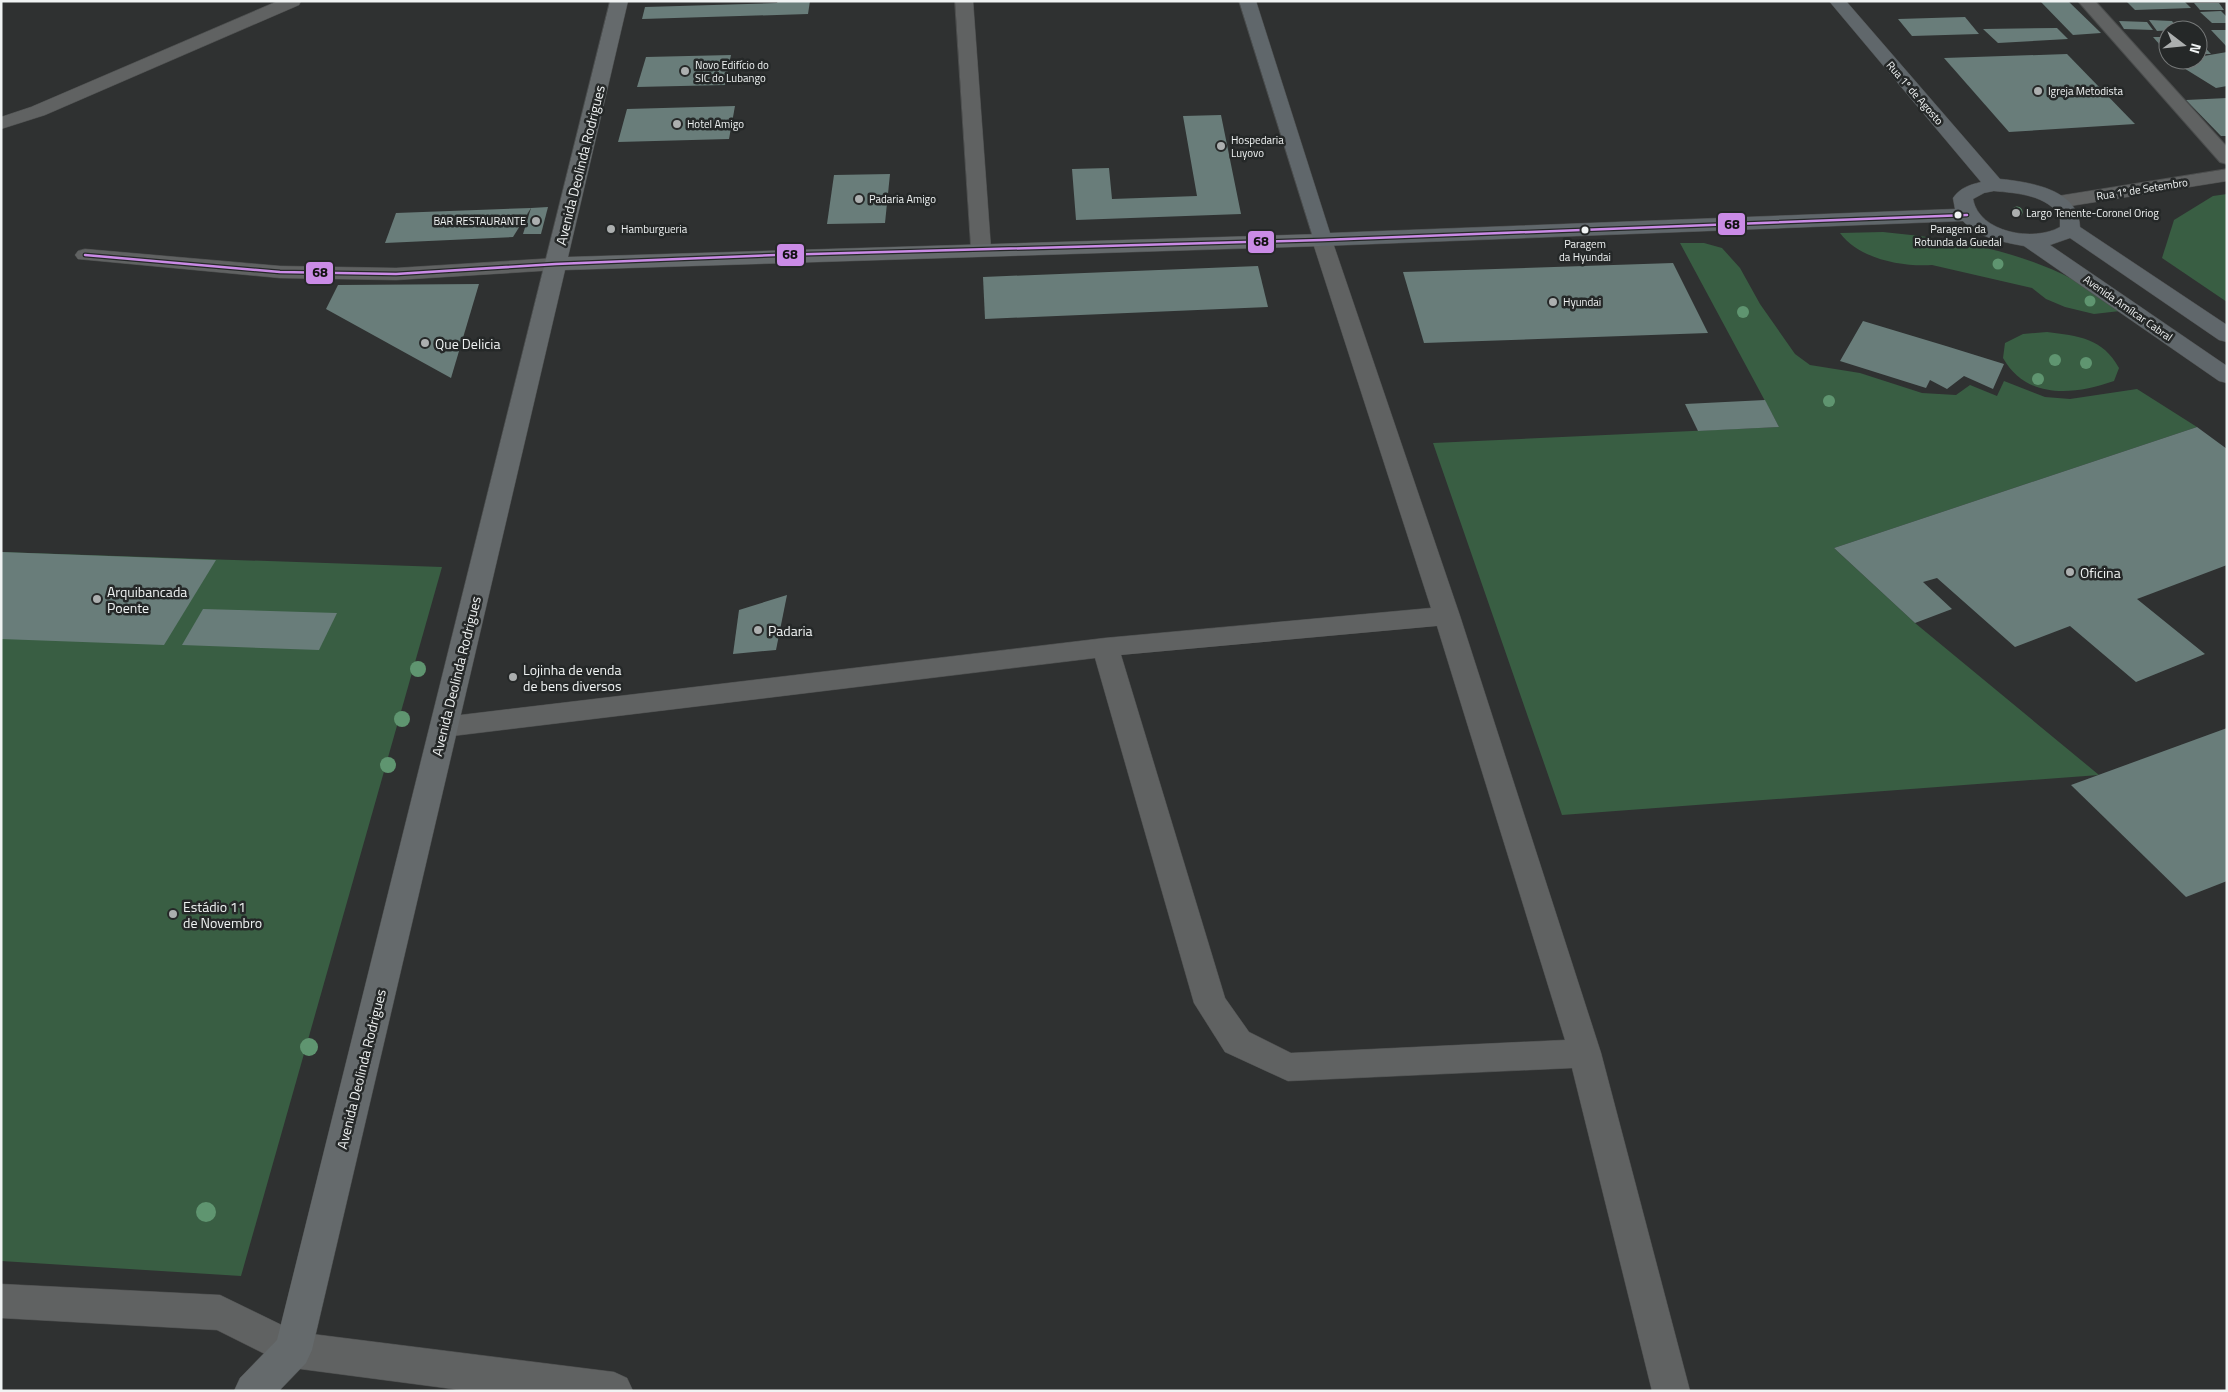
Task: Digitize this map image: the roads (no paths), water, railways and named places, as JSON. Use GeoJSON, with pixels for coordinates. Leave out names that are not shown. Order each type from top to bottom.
{"type":"FeatureCollection","features":[{"type":"Feature","properties":{"kind":"main road"},"geometry":{"type":"LineString","coordinates":[[1247,1],[1322,240],[1967,215]]}},
{"type":"Feature","properties":{"kind":"main road","name":"Rua 1º de Agosto"},"geometry":{"type":"LineString","coordinates":[[1837,1],[1994,185]]}},
{"type":"Feature","properties":{"kind":"main road"},"geometry":{"type":"LineString","coordinates":[[1994,185],[2028,189],[2058,202],[2068,211],[2072,220],[2070,229],[2061,236],[2047,240],[2029,240],[1992,232],[1976,224],[1967,215],[1962,206],[1963,198],[1969,192],[1980,187],[1994,185]]}},
{"type":"Feature","properties":{"kind":"main road"},"geometry":{"type":"LineString","coordinates":[[2070,229],[2227,335]]}},
{"type":"Feature","properties":{"kind":"main road","name":"Avenida Amílcar Cabral"},"geometry":{"type":"LineString","coordinates":[[2029,240],[2227,376]]}},
{"type":"Feature","properties":{"kind":"street"},"geometry":{"type":"LineString","coordinates":[[1,123],[38,111],[293,1]]}},
{"type":"Feature","properties":{"kind":"street","name":"Avenida Deolinda Rodrigues"},"geometry":{"type":"LineString","coordinates":[[292,1350],[619,1]]}},
{"type":"Feature","properties":{"kind":"street"},"geometry":{"type":"LineString","coordinates":[[964,1],[980,249]]}},
{"type":"Feature","properties":{"kind":"street","name":"Rua 1º de Setembro"},"geometry":{"type":"LineString","coordinates":[[2058,202],[2227,176]]}},
{"type":"Feature","properties":{"kind":"street"},"geometry":{"type":"LineString","coordinates":[[85,255],[280,272],[396,274],[556,264],[980,249],[1322,240],[1447,616],[1585,1052],[1671,1391]]}},
{"type":"Feature","properties":{"kind":"street"},"geometry":{"type":"LineString","coordinates":[[444,728],[1105,647],[1447,616]]}},
{"type":"Feature","properties":{"kind":"street"},"geometry":{"type":"LineString","coordinates":[[1105,647],[1210,1003],[1237,1042],[1288,1067],[1585,1052]]}},
{"type":"Feature","properties":{"kind":"street"},"geometry":{"type":"LineString","coordinates":[[1,1301],[220,1313],[292,1350],[614,1391]]}},
{"type":"Feature","properties":{"kind":"street"},"geometry":{"type":"LineString","coordinates":[[254,1391],[292,1350]]}},
{"type":"Feature","properties":{"kind":"lane"},"geometry":{"type":"LineString","coordinates":[[2086,1],[2227,158]]}},
{"type":"Feature","properties":{"kind":"place","name":"Novo Edifício do SIC do Lubango"},"geometry":{"type":"Point","coordinates":[685,71]}},
{"type":"Feature","properties":{"kind":"place","name":"Igreja Metodista"},"geometry":{"type":"Point","coordinates":[2038,91]}},
{"type":"Feature","properties":{"kind":"place","name":"Hotel Amigo"},"geometry":{"type":"Point","coordinates":[677,124]}},
{"type":"Feature","properties":{"kind":"place","name":"Hospedaria Luyovo"},"geometry":{"type":"Point","coordinates":[1221,146]}},
{"type":"Feature","properties":{"kind":"place","name":"Padaria Amigo"},"geometry":{"type":"Point","coordinates":[859,199]}},
{"type":"Feature","properties":{"kind":"place","name":"Largo Tenente-Coronel Oriog"},"geometry":{"type":"Point","coordinates":[2016,213]}},
{"type":"Feature","properties":{"kind":"place","name":"Paragem da Rotunda da Guedal"},"geometry":{"type":"Point","coordinates":[1958,215]}},
{"type":"Feature","properties":{"kind":"place","name":"BAR RESTAURANTE"},"geometry":{"type":"Point","coordinates":[536,221]}},
{"type":"Feature","properties":{"kind":"place","name":"Hamburgueria"},"geometry":{"type":"Point","coordinates":[611,229]}},
{"type":"Feature","properties":{"kind":"place","name":"Paragem da Hyundai"},"geometry":{"type":"Point","coordinates":[1585,230]}},
{"type":"Feature","properties":{"kind":"place","name":"Hyundai"},"geometry":{"type":"Point","coordinates":[1553,302]}},
{"type":"Feature","properties":{"kind":"place","name":"Que Delicia"},"geometry":{"type":"Point","coordinates":[425,343]}},
{"type":"Feature","properties":{"kind":"place","name":"Oficina"},"geometry":{"type":"Point","coordinates":[2070,572]}},
{"type":"Feature","properties":{"kind":"place","name":"Arquibancada Poente"},"geometry":{"type":"Point","coordinates":[97,599]}},
{"type":"Feature","properties":{"kind":"place","name":"Padaria"},"geometry":{"type":"Point","coordinates":[758,630]}},
{"type":"Feature","properties":{"kind":"place","name":"Lojinha de venda de bens diversos"},"geometry":{"type":"Point","coordinates":[513,677]}},
{"type":"Feature","properties":{"kind":"place","name":"Estádio 11 de Novembro"},"geometry":{"type":"Point","coordinates":[173,914]}}]}
